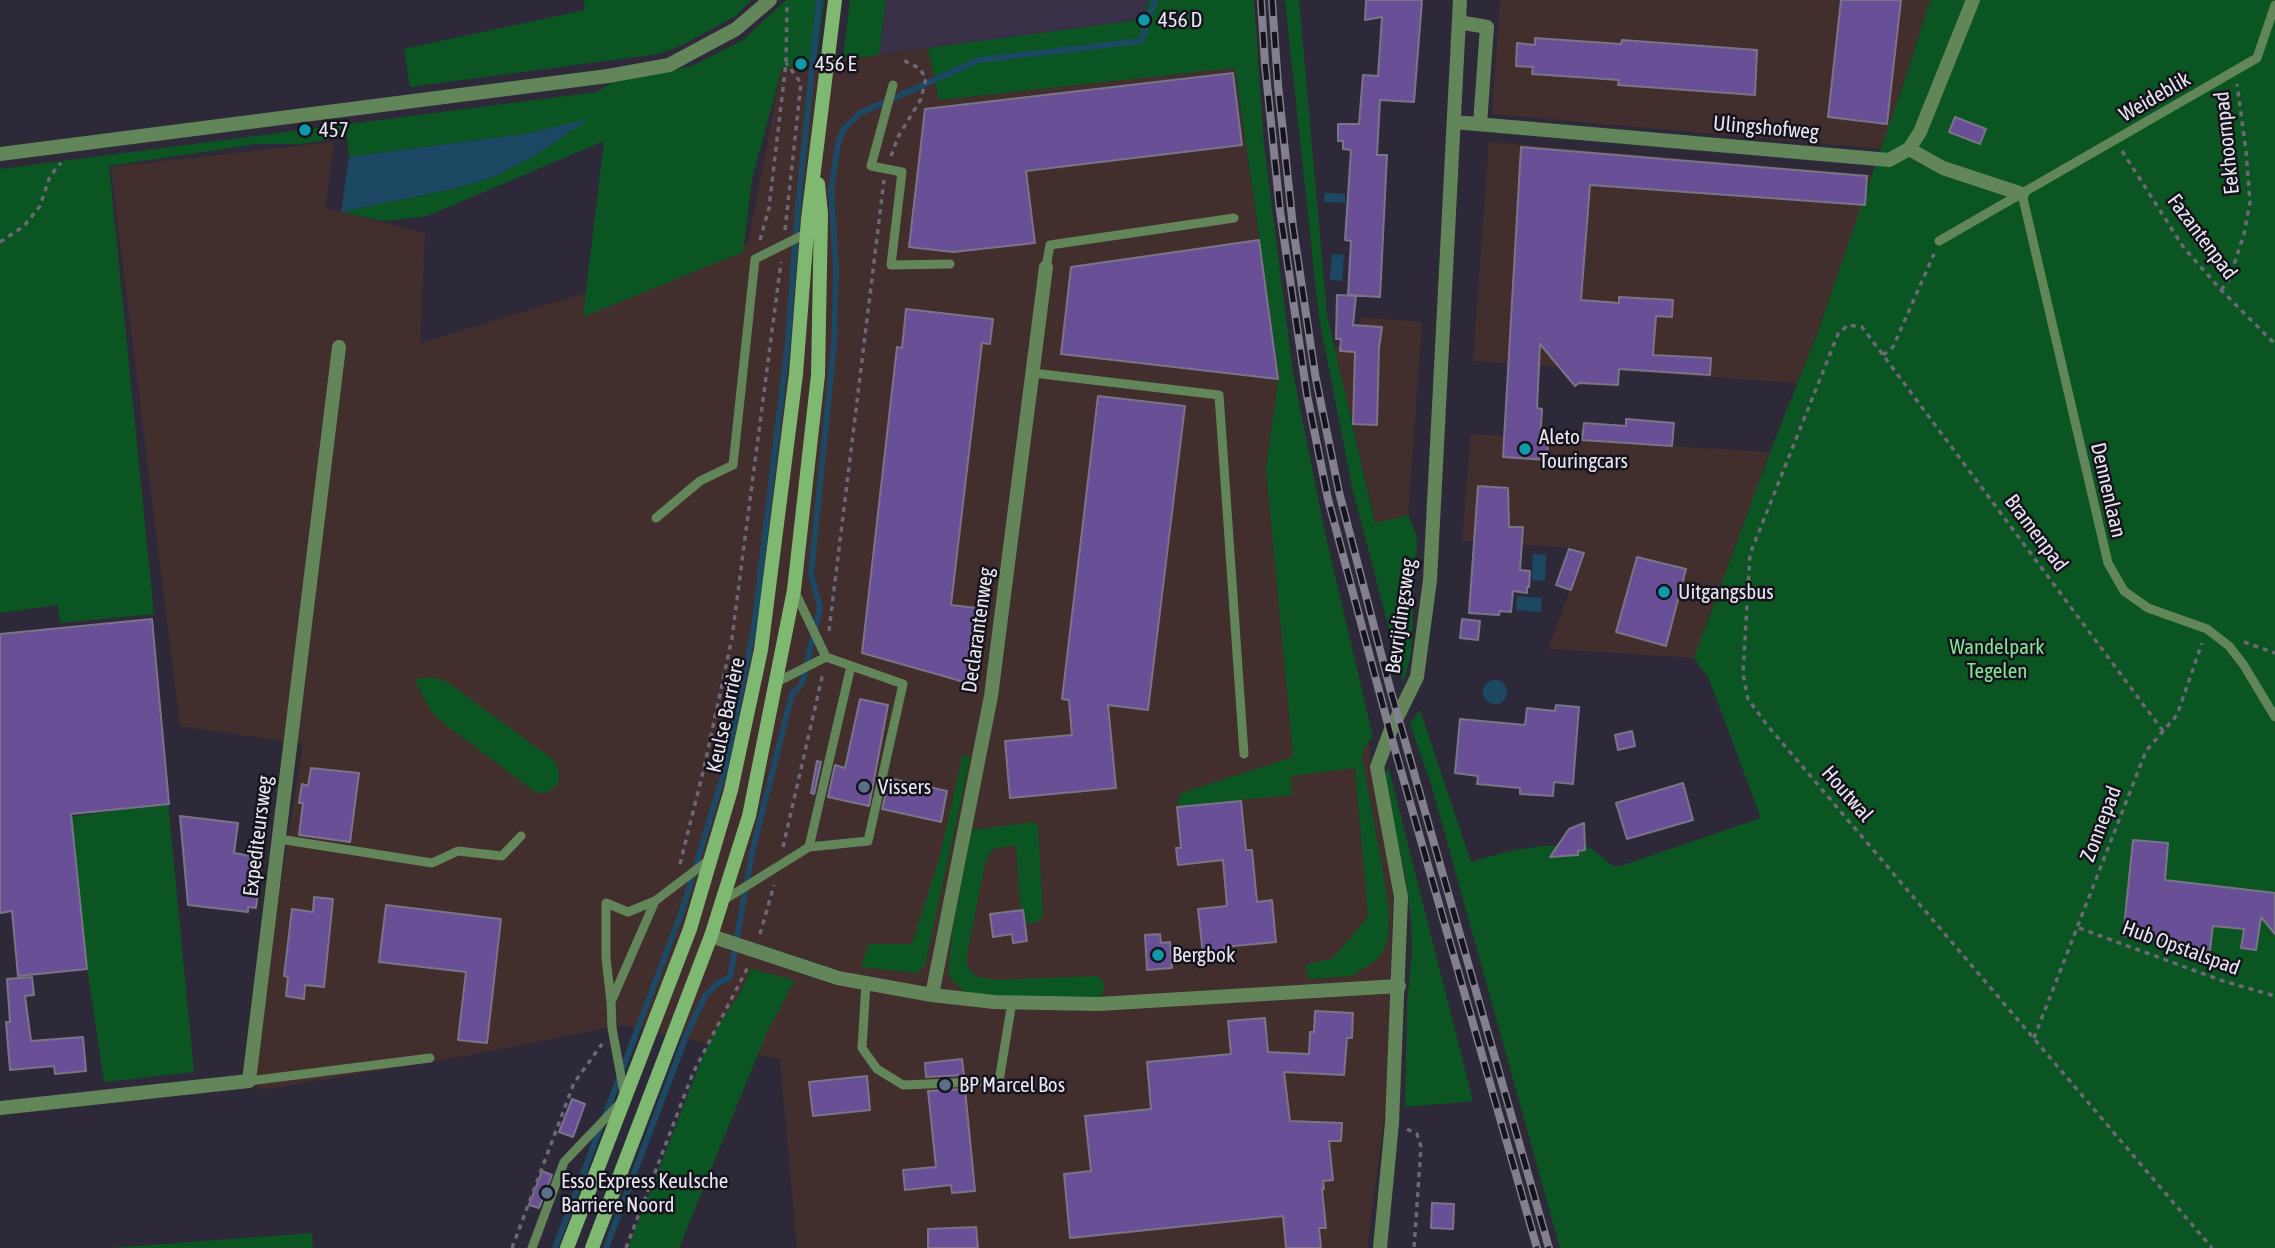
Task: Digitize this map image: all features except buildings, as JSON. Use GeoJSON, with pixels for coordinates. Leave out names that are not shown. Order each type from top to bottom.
{"type":"FeatureCollection","features":[{"type":"Feature","properties":{"kind":"main road","name":"Keulse Barrière"},"geometry":{"type":"LineString","coordinates":[[567,1248],[690,929],[731,790],[761,650],[796,373],[807,233],[835,0]]}},
{"type":"Feature","properties":{"kind":"main road","name":"Keulse Barrière"},"geometry":{"type":"LineString","coordinates":[[592,1248],[724,900],[749,816],[777,682],[794,590],[818,375],[821,214],[816,166]]}},
{"type":"Feature","properties":{"kind":"street"},"geometry":{"type":"LineString","coordinates":[[0,154],[608,76],[669,65],[736,29],[770,0]]}},
{"type":"Feature","properties":{"kind":"street","name":"Bevrijdingsweg"},"geometry":{"type":"LineString","coordinates":[[1380,1248],[1392,1123],[1401,897],[1377,767],[1390,732],[1417,677],[1430,580],[1460,0]]}},
{"type":"Feature","properties":{"kind":"street"},"geometry":{"type":"LineString","coordinates":[[1973,0],[1920,132],[1909,149],[1944,168],[2022,194]]}},
{"type":"Feature","properties":{"kind":"street"},"geometry":{"type":"LineString","coordinates":[[1459,22],[1487,27],[1480,124]]}},
{"type":"Feature","properties":{"kind":"street","name":"Ulingshofweg"},"geometry":{"type":"LineString","coordinates":[[1454,122],[1889,160],[1909,149]]}},
{"type":"Feature","properties":{"kind":"street","name":"Declarantenweg"},"geometry":{"type":"LineString","coordinates":[[932,995],[991,696],[1046,267]]}},
{"type":"Feature","properties":{"kind":"street","name":"Expediteursweg"},"geometry":{"type":"LineString","coordinates":[[249,1081],[339,347]]}},
{"type":"Feature","properties":{"kind":"street"},"geometry":{"type":"LineString","coordinates":[[711,936],[838,978],[932,995],[1012,1002],[1098,1004],[1399,986]]}},
{"type":"Feature","properties":{"kind":"street"},"geometry":{"type":"LineString","coordinates":[[0,1108],[249,1081]]}},
{"type":"Feature","properties":{"kind":"lane","name":"Weideblik"},"geometry":{"type":"LineString","coordinates":[[1939,241],[2257,58],[2275,5]]}},
{"type":"Feature","properties":{"kind":"lane"},"geometry":{"type":"LineString","coordinates":[[893,85],[871,166],[902,172],[891,265],[950,264]]}},
{"type":"Feature","properties":{"kind":"lane","name":"Dennenlaan"},"geometry":{"type":"LineString","coordinates":[[2022,194],[2108,563],[2124,591],[2148,608],[2207,629],[2229,646],[2275,717]]}},
{"type":"Feature","properties":{"kind":"lane"},"geometry":{"type":"LineString","coordinates":[[1046,267],[1050,245],[1234,218]]}},
{"type":"Feature","properties":{"kind":"lane"},"geometry":{"type":"LineString","coordinates":[[656,517],[700,481],[733,465],[755,259],[807,233]]}},
{"type":"Feature","properties":{"kind":"lane"},"geometry":{"type":"LineString","coordinates":[[1033,373],[1219,395],[1244,754]]}},
{"type":"Feature","properties":{"kind":"lane"},"geometry":{"type":"LineString","coordinates":[[724,900],[809,847],[868,841],[903,684],[826,657],[794,590]]}},
{"type":"Feature","properties":{"kind":"lane"},"geometry":{"type":"LineString","coordinates":[[777,682],[826,657]]}},
{"type":"Feature","properties":{"kind":"lane"},"geometry":{"type":"LineString","coordinates":[[809,847],[851,666]]}},
{"type":"Feature","properties":{"kind":"lane"},"geometry":{"type":"LineString","coordinates":[[279,839],[432,863],[458,851],[502,856],[521,836]]}},
{"type":"Feature","properties":{"kind":"lane"},"geometry":{"type":"LineString","coordinates":[[532,1248],[564,1162],[625,1098],[612,1028],[606,958],[606,903],[628,912],[655,901],[713,857]]}},
{"type":"Feature","properties":{"kind":"lane"},"geometry":{"type":"LineString","coordinates":[[611,1002],[655,901]]}},
{"type":"Feature","properties":{"kind":"lane"},"geometry":{"type":"LineString","coordinates":[[866,983],[862,1048],[877,1069],[903,1085],[999,1081],[1012,1002]]}},
{"type":"Feature","properties":{"kind":"lane"},"geometry":{"type":"LineString","coordinates":[[249,1081],[430,1058]]}},
{"type":"Feature","properties":{"kind":"path"},"geometry":{"type":"LineString","coordinates":[[755,259],[769,208],[786,63],[788,0]]}},
{"type":"Feature","properties":{"kind":"path"},"geometry":{"type":"LineString","coordinates":[[826,657],[885,170],[898,137],[921,99],[926,78],[919,68],[903,60]]}},
{"type":"Feature","properties":{"kind":"path"},"geometry":{"type":"LineString","coordinates":[[674,888],[704,768],[732,638],[747,509],[763,410],[801,83],[786,63]]}},
{"type":"Feature","properties":{"kind":"path","name":"Eekhoornpad"},"geometry":{"type":"LineString","coordinates":[[2221,290],[2229,280],[2244,234],[2250,202],[2235,71]]}},
{"type":"Feature","properties":{"kind":"path","name":"Fazantenpad"},"geometry":{"type":"LineString","coordinates":[[2115,140],[2184,248],[2275,344]]}},
{"type":"Feature","properties":{"kind":"path"},"geometry":{"type":"LineString","coordinates":[[0,242],[24,226],[40,206],[50,176]]}},
{"type":"Feature","properties":{"kind":"path"},"geometry":{"type":"LineString","coordinates":[[1884,355],[1893,347],[1939,241]]}},
{"type":"Feature","properties":{"kind":"path","name":"Houtwal"},"geometry":{"type":"LineString","coordinates":[[1884,355],[1862,327],[1849,324],[1838,334],[1749,554],[1743,674],[1748,699],[1767,725],[2212,1248]]}},
{"type":"Feature","properties":{"kind":"path","name":"Bramenpad"},"geometry":{"type":"LineString","coordinates":[[1884,355],[2163,731]]}},
{"type":"Feature","properties":{"kind":"path","name":"Zonnepad"},"geometry":{"type":"LineString","coordinates":[[2034,1038],[2146,751],[2177,715],[2207,629]]}},
{"type":"Feature","properties":{"kind":"path","name":"Hub Opstalspad"},"geometry":{"type":"LineString","coordinates":[[2078,928],[2220,980],[2275,996]]}},
{"type":"Feature","properties":{"kind":"path"},"geometry":{"type":"LineString","coordinates":[[512,1248],[574,1083],[612,1028]]}},
{"type":"Feature","properties":{"kind":"path"},"geometry":{"type":"LineString","coordinates":[[1392,1123],[1417,1133],[1421,1147],[1414,1248]]}},
{"type":"Feature","properties":{"kind":"shaded area"},"geometry":{"type":"Polygon","coordinates":[[[886,0],[1148,0],[1145,19],[879,55],[886,0]]]}},
{"type":"Feature","properties":{"kind":"shaded area"},"geometry":{"type":"Polygon","coordinates":[[[1500,0],[1930,0],[1883,149],[1492,114],[1500,0]]]}},
{"type":"Feature","properties":{"kind":"shaded area"},"geometry":{"type":"Polygon","coordinates":[[[928,48],[939,100],[1235,68],[1279,374],[1266,468],[1360,690],[1393,896],[1386,1104],[1367,1248],[797,1248],[780,1059],[622,1025],[470,1055],[261,1090],[256,1082],[262,1000],[303,744],[180,726],[111,167],[334,142],[325,208],[425,233],[420,343],[748,244],[782,67],[928,48]]]}},
{"type":"Feature","properties":{"kind":"shaded area"},"geometry":{"type":"Polygon","coordinates":[[[1489,142],[1883,176],[1797,383],[1473,361],[1489,142]]]}},
{"type":"Feature","properties":{"kind":"shaded area"},"geometry":{"type":"Polygon","coordinates":[[[1361,317],[1422,322],[1408,515],[1376,524],[1335,350],[1336,346],[1360,347],[1361,317]]]}},
{"type":"Feature","properties":{"kind":"shaded area"},"geometry":{"type":"Polygon","coordinates":[[[1471,434],[1770,452],[1694,658],[1548,649],[1584,553],[1577,548],[1462,541],[1471,434]]]}},
{"type":"Feature","properties":{"kind":"green space"},"geometry":{"type":"Polygon","coordinates":[[[584,0],[751,0],[737,15],[683,45],[658,54],[410,87],[404,49],[585,10],[584,0]]]}},
{"type":"Feature","properties":{"kind":"green space"},"geometry":{"type":"Polygon","coordinates":[[[786,0],[824,0],[816,64],[782,68],[752,179],[743,252],[583,317],[604,141],[427,216],[384,221],[341,212],[452,189],[494,177],[534,156],[587,120],[524,134],[349,157],[347,136],[301,144],[256,144],[109,166],[154,614],[60,623],[58,605],[0,613],[0,169],[597,92],[616,80],[692,66],[743,40],[786,0]]]}},
{"type":"Feature","properties":{"kind":"green space"},"geometry":{"type":"Polygon","coordinates":[[[850,0],[886,0],[879,55],[843,60],[850,0]]]}},
{"type":"Feature","properties":{"kind":"green space"},"geometry":{"type":"Polygon","coordinates":[[[1148,0],[1254,0],[1264,146],[1293,373],[1325,533],[1373,737],[1364,748],[1362,757],[1389,912],[1388,938],[1375,961],[1352,976],[1308,979],[1306,964],[1332,959],[1368,917],[1355,768],[1291,776],[1292,795],[1177,806],[1181,793],[1293,757],[1266,468],[1279,374],[1235,68],[939,100],[928,48],[1145,19],[1148,0]]]}},
{"type":"Feature","properties":{"kind":"green space"},"geometry":{"type":"Polygon","coordinates":[[[1285,0],[1299,0],[1327,315],[1375,523],[1408,515],[1417,538],[1411,654],[1403,683],[1352,487],[1319,317],[1285,0]]]}},
{"type":"Feature","properties":{"kind":"green space","name":"Wandelpark Tegelen"},"geometry":{"type":"Polygon","coordinates":[[[1930,0],[2275,0],[2275,1248],[1560,1248],[1431,784],[1410,724],[1420,710],[1471,862],[1509,851],[1542,846],[1581,845],[1589,847],[1613,866],[1621,866],[1761,818],[1709,679],[1694,658],[1817,334],[1930,0]]]}},
{"type":"Feature","properties":{"kind":"green space"},"geometry":{"type":"Polygon","coordinates":[[[431,677],[446,681],[555,761],[559,772],[558,784],[548,792],[537,793],[433,714],[415,682],[419,678],[431,677]]]}},
{"type":"Feature","properties":{"kind":"green space"},"geometry":{"type":"Polygon","coordinates":[[[963,754],[970,758],[925,965],[917,973],[861,967],[869,944],[912,944],[940,856],[963,754]]]}},
{"type":"Feature","properties":{"kind":"green space"},"geometry":{"type":"Polygon","coordinates":[[[1388,766],[1473,1101],[1405,1107],[1411,919],[1385,777],[1388,766]]]}},
{"type":"Feature","properties":{"kind":"green space"},"geometry":{"type":"Polygon","coordinates":[[[168,803],[194,1072],[104,1082],[78,906],[70,817],[168,803]]]}},
{"type":"Feature","properties":{"kind":"green space"},"geometry":{"type":"Polygon","coordinates":[[[1033,822],[1038,824],[1043,917],[1033,924],[1025,922],[1021,916],[1016,845],[992,849],[985,864],[967,966],[975,976],[995,980],[1097,976],[1104,982],[1104,990],[1099,1000],[969,995],[948,974],[953,927],[972,830],[1033,822]]]}},
{"type":"Feature","properties":{"kind":"green space"},"geometry":{"type":"Polygon","coordinates":[[[751,969],[795,980],[766,1034],[679,1248],[628,1248],[703,1056],[751,969]]]}},
{"type":"Feature","properties":{"kind":"green space"},"geometry":{"type":"Polygon","coordinates":[[[312,1233],[313,1248],[110,1248],[312,1233]]]}},
{"type":"Feature","properties":{"kind":"water"},"geometry":{"type":"Polygon","coordinates":[[[589,119],[534,156],[494,177],[452,189],[341,212],[349,157],[524,134],[589,119]]]}},
{"type":"Feature","properties":{"kind":"water"},"geometry":{"type":"Polygon","coordinates":[[[1325,193],[1345,194],[1345,203],[1324,202],[1325,193]]]}},
{"type":"Feature","properties":{"kind":"water"},"geometry":{"type":"Polygon","coordinates":[[[1332,254],[1344,255],[1342,281],[1330,280],[1332,254]]]}},
{"type":"Feature","properties":{"kind":"water"},"geometry":{"type":"Polygon","coordinates":[[[1533,554],[1546,555],[1545,581],[1532,580],[1533,554]]]}},
{"type":"Feature","properties":{"kind":"water"},"geometry":{"type":"Polygon","coordinates":[[[1517,596],[1542,598],[1541,612],[1516,610],[1517,596]]]}},
{"type":"Feature","properties":{"kind":"water"},"geometry":{"type":"Polygon","coordinates":[[[1495,680],[1503,684],[1507,692],[1503,700],[1495,704],[1487,700],[1483,692],[1487,684],[1495,680]]]}},
{"type":"Feature","properties":{"kind":"waterway"},"geometry":{"type":"LineString","coordinates":[[605,1116],[683,908],[725,769],[754,627],[788,340],[798,207],[819,0]]}},
{"type":"Feature","properties":{"kind":"waterway"},"geometry":{"type":"LineString","coordinates":[[606,1248],[686,1036],[705,996],[717,984],[730,977],[752,853],[792,694],[802,684],[820,607],[811,574],[834,344],[836,268],[831,190],[838,144],[843,130],[860,113],[979,60],[1141,41],[1155,0]]}},
{"type":"Feature","properties":{"kind":"waterway"},"geometry":{"type":"LineString","coordinates":[[555,1248],[601,1126]]}},
{"type":"Feature","properties":{"kind":"railway"},"geometry":{"type":"LineString","coordinates":[[1261,0],[1280,211],[1307,395],[1328,499],[1390,732],[1537,1248]]}},
{"type":"Feature","properties":{"kind":"railway"},"geometry":{"type":"LineString","coordinates":[[1272,0],[1293,227],[1315,374],[1339,492],[1391,692],[1549,1248]]}},
{"type":"Feature","properties":{"kind":"place","name":"456 D"},"geometry":{"type":"Point","coordinates":[1144,20]}},
{"type":"Feature","properties":{"kind":"place","name":"456 E"},"geometry":{"type":"Point","coordinates":[801,64]}},
{"type":"Feature","properties":{"kind":"place","name":"457"},"geometry":{"type":"Point","coordinates":[305,130]}},
{"type":"Feature","properties":{"kind":"place","name":"Aleto Touringcars"},"geometry":{"type":"Point","coordinates":[1525,449]}},
{"type":"Feature","properties":{"kind":"place","name":"Uitgangsbus"},"geometry":{"type":"Point","coordinates":[1664,592]}},
{"type":"Feature","properties":{"kind":"place","name":"Vissers"},"geometry":{"type":"Point","coordinates":[864,787]}},
{"type":"Feature","properties":{"kind":"place","name":"Bergbok"},"geometry":{"type":"Point","coordinates":[1158,955]}},
{"type":"Feature","properties":{"kind":"place","name":"BP Marcel Bos"},"geometry":{"type":"Point","coordinates":[945,1085]}},
{"type":"Feature","properties":{"kind":"place","name":"Esso Express Keulsche Barriere Noord"},"geometry":{"type":"Point","coordinates":[547,1193]}}]}
